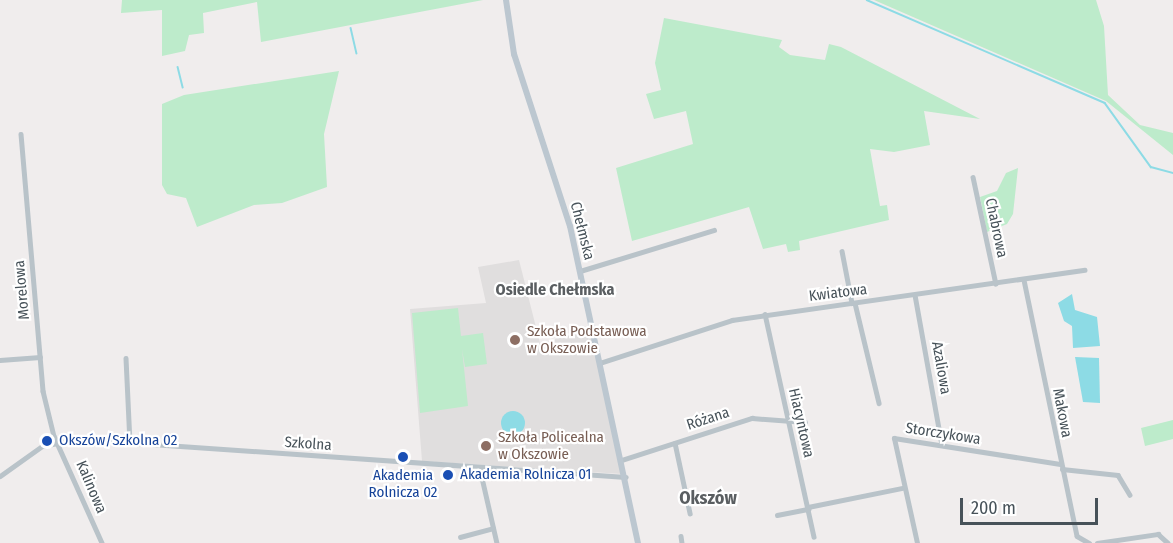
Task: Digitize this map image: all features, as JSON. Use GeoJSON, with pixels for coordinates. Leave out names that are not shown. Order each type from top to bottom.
{"type":"FeatureCollection","features":[{"type":"Feature","properties":{"kind":"main road","name":"Chełmska"},"geometry":{"type":"LineString","coordinates":[[506,0],[514,54],[580,271],[626,477],[638,543]]}},
{"type":"Feature","properties":{"kind":"street","name":"Morelowa"},"geometry":{"type":"LineString","coordinates":[[21,134],[40,357],[49,420],[58,440]]}},
{"type":"Feature","properties":{"kind":"street","name":"Chabrowa"},"geometry":{"type":"LineString","coordinates":[[973,177],[996,284]]}},
{"type":"Feature","properties":{"kind":"street"},"geometry":{"type":"LineString","coordinates":[[580,271],[714,230]]}},
{"type":"Feature","properties":{"kind":"street"},"geometry":{"type":"LineString","coordinates":[[842,251],[879,403]]}},
{"type":"Feature","properties":{"kind":"street","name":"Kwiatowa"},"geometry":{"type":"LineString","coordinates":[[600,363],[765,314],[996,284],[1084,270]]}},
{"type":"Feature","properties":{"kind":"street","name":"Makowa"},"geometry":{"type":"LineString","coordinates":[[1024,280],[1077,536],[1089,543]]}},
{"type":"Feature","properties":{"kind":"street","name":"Azaliowa"},"geometry":{"type":"LineString","coordinates":[[915,295],[942,445]]}},
{"type":"Feature","properties":{"kind":"street","name":"Hiacyntowa"},"geometry":{"type":"LineString","coordinates":[[765,314],[814,537]]}},
{"type":"Feature","properties":{"kind":"street"},"geometry":{"type":"LineString","coordinates":[[0,360],[40,357]]}},
{"type":"Feature","properties":{"kind":"street"},"geometry":{"type":"LineString","coordinates":[[126,358],[130,443]]}},
{"type":"Feature","properties":{"kind":"street","name":"Różana"},"geometry":{"type":"LineString","coordinates":[[622,460],[752,418],[805,422]]}},
{"type":"Feature","properties":{"kind":"street","name":"Storczykowa"},"geometry":{"type":"LineString","coordinates":[[902,488],[894,438],[1118,475],[1130,495]]}},
{"type":"Feature","properties":{"kind":"street"},"geometry":{"type":"LineString","coordinates":[[0,476],[58,440]]}},
{"type":"Feature","properties":{"kind":"street","name":"Szkolna"},"geometry":{"type":"LineString","coordinates":[[58,440],[626,477]]}},
{"type":"Feature","properties":{"kind":"street","name":"Kalinowa"},"geometry":{"type":"LineString","coordinates":[[58,440],[102,543]]}},
{"type":"Feature","properties":{"kind":"street"},"geometry":{"type":"LineString","coordinates":[[675,443],[690,513]]}},
{"type":"Feature","properties":{"kind":"street"},"geometry":{"type":"LineString","coordinates":[[480,469],[497,543]]}},
{"type":"Feature","properties":{"kind":"street"},"geometry":{"type":"LineString","coordinates":[[777,515],[902,488],[917,543]]}},
{"type":"Feature","properties":{"kind":"street"},"geometry":{"type":"LineString","coordinates":[[459,537],[493,528]]}},
{"type":"Feature","properties":{"kind":"street"},"geometry":{"type":"LineString","coordinates":[[1097,543],[1158,534],[1168,543]]}},
{"type":"Feature","properties":{"kind":"street"},"geometry":{"type":"LineString","coordinates":[[681,536],[682,543]]}},
{"type":"Feature","properties":{"kind":"shaded area"},"geometry":{"type":"Polygon","coordinates":[[[519,260],[540,343],[590,330],[622,474],[422,461],[410,309],[486,303],[478,267],[519,260]]]}},
{"type":"Feature","properties":{"kind":"green space"},"geometry":{"type":"Polygon","coordinates":[[[122,0],[483,0],[261,42],[257,2],[203,13],[204,33],[189,35],[185,51],[162,56],[162,10],[121,13],[122,0]]]}},
{"type":"Feature","properties":{"kind":"green space"},"geometry":{"type":"Polygon","coordinates":[[[874,0],[1096,0],[1104,26],[1108,95],[1140,125],[1173,133],[1173,155],[1106,101],[874,0]]]}},
{"type":"Feature","properties":{"kind":"green space"},"geometry":{"type":"Polygon","coordinates":[[[664,18],[782,40],[779,47],[790,55],[825,60],[829,44],[841,47],[980,119],[924,111],[930,145],[894,152],[870,149],[880,206],[887,205],[889,220],[799,241],[800,250],[788,252],[786,244],[763,249],[749,207],[632,241],[616,168],[693,144],[686,111],[654,119],[646,94],[661,90],[655,63],[664,18]]]}},
{"type":"Feature","properties":{"kind":"green space"},"geometry":{"type":"Polygon","coordinates":[[[339,71],[324,134],[327,187],[282,203],[254,205],[197,227],[186,198],[167,194],[162,185],[162,104],[184,95],[339,71]]]}},
{"type":"Feature","properties":{"kind":"green space"},"geometry":{"type":"Polygon","coordinates":[[[1018,168],[1013,214],[1007,224],[987,232],[980,197],[997,191],[1006,173],[1018,168]]]}},
{"type":"Feature","properties":{"kind":"green space"},"geometry":{"type":"Polygon","coordinates":[[[458,308],[461,336],[483,333],[487,364],[465,367],[462,349],[468,406],[420,413],[412,313],[458,308]]]}},
{"type":"Feature","properties":{"kind":"green space"},"geometry":{"type":"Polygon","coordinates":[[[1173,420],[1173,439],[1145,446],[1141,428],[1173,420]]]}},
{"type":"Feature","properties":{"kind":"water"},"geometry":{"type":"Polygon","coordinates":[[[1072,294],[1075,310],[1097,317],[1100,346],[1073,348],[1072,326],[1064,321],[1058,303],[1072,294]]]}},
{"type":"Feature","properties":{"kind":"water"},"geometry":{"type":"Polygon","coordinates":[[[1075,357],[1099,358],[1100,403],[1083,402],[1075,357]]]}},
{"type":"Feature","properties":{"kind":"water"},"geometry":{"type":"Polygon","coordinates":[[[508,411],[518,411],[525,418],[525,428],[518,435],[508,435],[501,428],[501,418],[508,411]]]}},
{"type":"Feature","properties":{"kind":"waterway"},"geometry":{"type":"LineString","coordinates":[[867,0],[1105,103],[1151,167],[1173,173]]}},
{"type":"Feature","properties":{"kind":"waterway"},"geometry":{"type":"LineString","coordinates":[[351,28],[357,53]]}},
{"type":"Feature","properties":{"kind":"waterway"},"geometry":{"type":"LineString","coordinates":[[178,67],[183,87]]}},
{"type":"Feature","properties":{"kind":"place","name":"Szkoła Podstawowa w Okszowie"},"geometry":{"type":"Point","coordinates":[515,340]}},
{"type":"Feature","properties":{"kind":"place","name":"Okszów/Szkolna 02"},"geometry":{"type":"Point","coordinates":[47,441]}},
{"type":"Feature","properties":{"kind":"place","name":"Szkoła Policealna w Okszowie"},"geometry":{"type":"Point","coordinates":[486,446]}},
{"type":"Feature","properties":{"kind":"place","name":"Akademia Rolnicza 02"},"geometry":{"type":"Point","coordinates":[403,457]}},
{"type":"Feature","properties":{"kind":"place","name":"Akademia Rolnicza 01"},"geometry":{"type":"Point","coordinates":[448,475]}},
{"type":"Feature","properties":{"kind":"district","name":"Osiedle Chełmska"},"geometry":{"type":"Point","coordinates":[555,290]}},
{"type":"Feature","properties":{"kind":"district","name":"Okszów"},"geometry":{"type":"Point","coordinates":[708,498]}}]}
